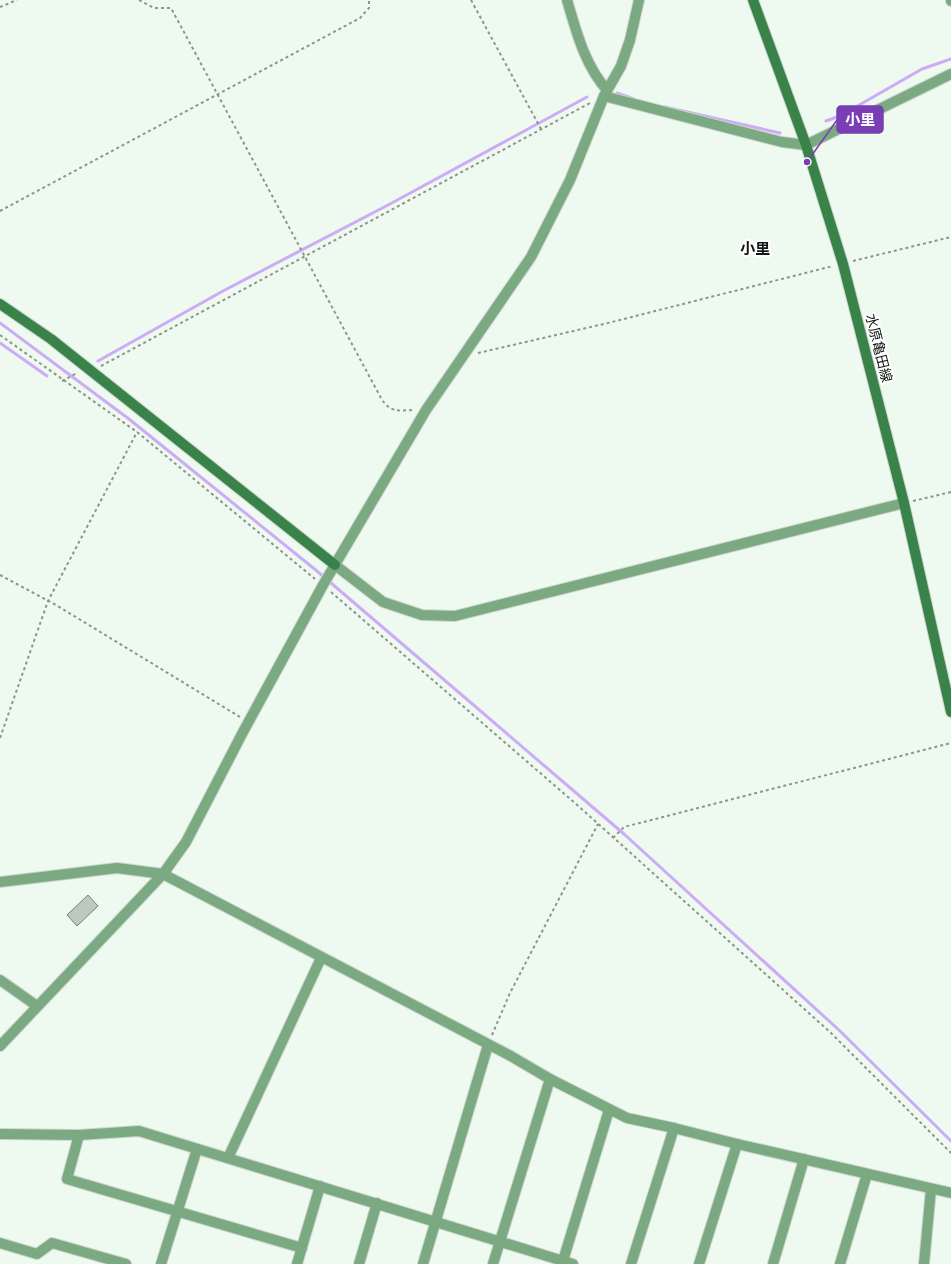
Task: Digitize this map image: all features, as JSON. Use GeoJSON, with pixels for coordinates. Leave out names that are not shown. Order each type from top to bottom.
{"type":"FeatureCollection","features":[{"type":"Feature","properties":{"kind":"main road","name":"水原亀田線"},"geometry":{"type":"LineString","coordinates":[[753,0],[806,145],[843,264],[904,503],[951,712]]}},
{"type":"Feature","properties":{"kind":"main road"},"geometry":{"type":"LineString","coordinates":[[0,304],[51,339],[335,565]]}},
{"type":"Feature","properties":{"kind":"street"},"geometry":{"type":"LineString","coordinates":[[567,0],[574,24],[592,70],[605,93],[782,142],[806,145],[951,74]]}},
{"type":"Feature","properties":{"kind":"street"},"geometry":{"type":"LineString","coordinates":[[0,1046],[162,874],[186,842],[323,585],[426,410],[531,256],[570,180],[605,93],[621,66],[630,40],[639,0]]}},
{"type":"Feature","properties":{"kind":"street"},"geometry":{"type":"LineString","coordinates":[[335,565],[383,602],[402,610],[422,615],[455,616],[904,503]]}},
{"type":"Feature","properties":{"kind":"street"},"geometry":{"type":"LineString","coordinates":[[0,882],[117,868],[162,874],[509,1055],[550,1080],[627,1118],[951,1193]]}},
{"type":"Feature","properties":{"kind":"street"},"geometry":{"type":"LineString","coordinates":[[228,1158],[322,958]]}},
{"type":"Feature","properties":{"kind":"street"},"geometry":{"type":"LineString","coordinates":[[0,980],[37,1006]]}},
{"type":"Feature","properties":{"kind":"street"},"geometry":{"type":"LineString","coordinates":[[423,1264],[488,1045]]}},
{"type":"Feature","properties":{"kind":"street"},"geometry":{"type":"LineString","coordinates":[[493,1264],[550,1080]]}},
{"type":"Feature","properties":{"kind":"street"},"geometry":{"type":"LineString","coordinates":[[562,1262],[609,1110]]}},
{"type":"Feature","properties":{"kind":"street"},"geometry":{"type":"LineString","coordinates":[[631,1264],[674,1128]]}},
{"type":"Feature","properties":{"kind":"street"},"geometry":{"type":"LineString","coordinates":[[0,1134],[79,1134],[139,1131],[377,1203],[562,1262],[573,1264]]}},
{"type":"Feature","properties":{"kind":"street"},"geometry":{"type":"LineString","coordinates":[[79,1134],[67,1179],[302,1248]]}},
{"type":"Feature","properties":{"kind":"street"},"geometry":{"type":"LineString","coordinates":[[699,1264],[737,1144]]}},
{"type":"Feature","properties":{"kind":"street"},"geometry":{"type":"LineString","coordinates":[[161,1264],[197,1149]]}},
{"type":"Feature","properties":{"kind":"street"},"geometry":{"type":"LineString","coordinates":[[773,1264],[804,1159]]}},
{"type":"Feature","properties":{"kind":"street"},"geometry":{"type":"LineString","coordinates":[[840,1264],[867,1174]]}},
{"type":"Feature","properties":{"kind":"street"},"geometry":{"type":"LineString","coordinates":[[297,1264],[320,1186]]}},
{"type":"Feature","properties":{"kind":"street"},"geometry":{"type":"LineString","coordinates":[[924,1264],[931,1189]]}},
{"type":"Feature","properties":{"kind":"street"},"geometry":{"type":"LineString","coordinates":[[359,1264],[377,1203]]}},
{"type":"Feature","properties":{"kind":"street"},"geometry":{"type":"LineString","coordinates":[[0,1243],[38,1254],[52,1242],[126,1264]]}},
{"type":"Feature","properties":{"kind":"path"},"geometry":{"type":"LineString","coordinates":[[0,7],[17,0]]}},
{"type":"Feature","properties":{"kind":"path"},"geometry":{"type":"LineString","coordinates":[[139,0],[154,8],[171,8],[387,408],[391,410],[426,410]]}},
{"type":"Feature","properties":{"kind":"path"},"geometry":{"type":"LineString","coordinates":[[0,211],[360,18],[369,8],[369,0]]}},
{"type":"Feature","properties":{"kind":"path"},"geometry":{"type":"LineString","coordinates":[[471,0],[541,129]]}},
{"type":"Feature","properties":{"kind":"path"},"geometry":{"type":"LineString","coordinates":[[91,372],[605,93]]}},
{"type":"Feature","properties":{"kind":"path"},"geometry":{"type":"LineString","coordinates":[[465,353],[473,354],[600,325],[951,237]]}},
{"type":"Feature","properties":{"kind":"path"},"geometry":{"type":"LineString","coordinates":[[0,335],[137,432],[323,585],[598,824],[830,1032],[951,1153]]}},
{"type":"Feature","properties":{"kind":"path"},"geometry":{"type":"LineString","coordinates":[[63,380],[80,372]]}},
{"type":"Feature","properties":{"kind":"path"},"geometry":{"type":"LineString","coordinates":[[0,738],[48,601],[137,432]]}},
{"type":"Feature","properties":{"kind":"path"},"geometry":{"type":"LineString","coordinates":[[904,503],[951,492]]}},
{"type":"Feature","properties":{"kind":"path"},"geometry":{"type":"LineString","coordinates":[[0,575],[48,601],[250,722]]}},
{"type":"Feature","properties":{"kind":"path"},"geometry":{"type":"LineString","coordinates":[[613,838],[624,827],[951,743]]}},
{"type":"Feature","properties":{"kind":"path"},"geometry":{"type":"LineString","coordinates":[[488,1045],[510,993],[598,824]]}},
{"type":"Feature","properties":{"kind":"building"},"geometry":{"type":"Polygon","coordinates":[[[88,895],[98,906],[77,926],[67,915],[88,895]]]}},
{"type":"Feature","properties":{"kind":"waterway"},"geometry":{"type":"LineString","coordinates":[[826,121],[840,116],[922,69],[951,59]]}},
{"type":"Feature","properties":{"kind":"waterway"},"geometry":{"type":"LineString","coordinates":[[617,93],[634,99]]}},
{"type":"Feature","properties":{"kind":"waterway"},"geometry":{"type":"LineString","coordinates":[[98,361],[223,291],[390,204],[587,97]]}},
{"type":"Feature","properties":{"kind":"waterway"},"geometry":{"type":"LineString","coordinates":[[665,107],[780,133]]}},
{"type":"Feature","properties":{"kind":"waterway"},"geometry":{"type":"LineString","coordinates":[[0,323],[129,419],[317,571],[624,834],[840,1031],[951,1141]]}},
{"type":"Feature","properties":{"kind":"waterway"},"geometry":{"type":"LineString","coordinates":[[0,343],[47,376]]}},
{"type":"Feature","properties":{"kind":"place","name":"小里"},"geometry":{"type":"Point","coordinates":[807,162]}},
{"type":"Feature","properties":{"kind":"district","name":"小里"},"geometry":{"type":"Point","coordinates":[755,248]}}]}
